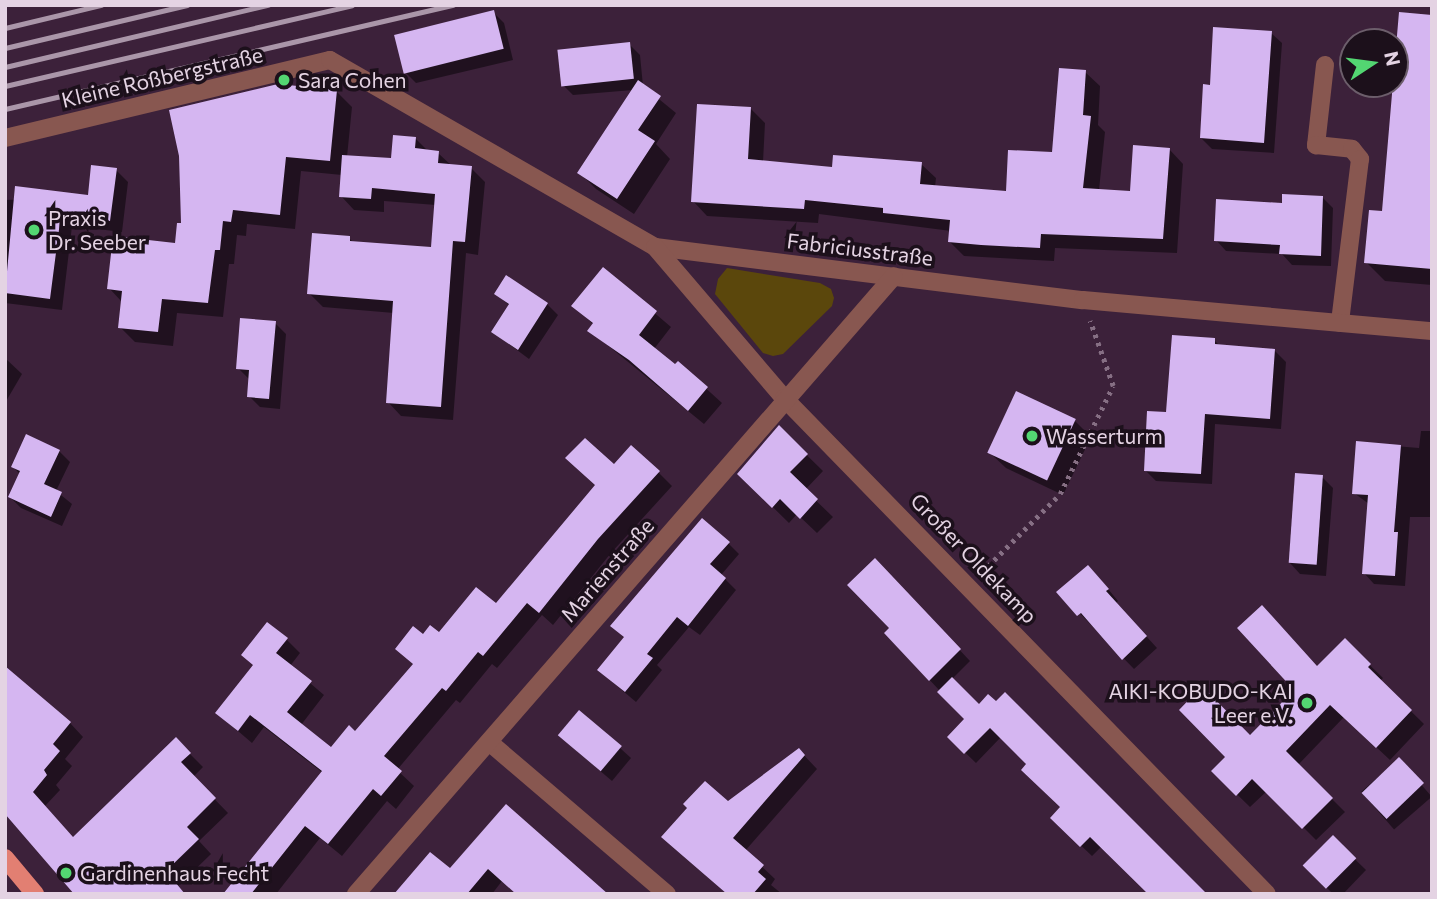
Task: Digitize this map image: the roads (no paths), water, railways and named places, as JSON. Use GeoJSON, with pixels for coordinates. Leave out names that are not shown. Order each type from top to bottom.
{"type":"FeatureCollection","features":[{"type":"Feature","properties":{"kind":"main road"},"geometry":{"type":"LineString","coordinates":[[5,858],[35,894]]}},
{"type":"Feature","properties":{"kind":"street","name":"Kleine Roßbergstraße"},"geometry":{"type":"LineString","coordinates":[[5,138],[330,60]]}},
{"type":"Feature","properties":{"kind":"street","name":"Fabriciusstraße"},"geometry":{"type":"LineString","coordinates":[[330,60],[655,247],[1083,300],[1432,331]]}},
{"type":"Feature","properties":{"kind":"street"},"geometry":{"type":"LineString","coordinates":[[1325,65],[1316,145],[1352,149],[1360,159],[1340,323]]}},
{"type":"Feature","properties":{"kind":"street","name":"Großer Oldekamp"},"geometry":{"type":"LineString","coordinates":[[655,247],[785,398],[970,585],[1267,894]]}},
{"type":"Feature","properties":{"kind":"street","name":"Marienstraße"},"geometry":{"type":"LineString","coordinates":[[356,894],[785,398],[894,276]]}},
{"type":"Feature","properties":{"kind":"street"},"geometry":{"type":"LineString","coordinates":[[489,742],[667,894]]}},
{"type":"Feature","properties":{"kind":"railway"},"geometry":{"type":"LineString","coordinates":[[5,28],[101,5]]}},
{"type":"Feature","properties":{"kind":"railway"},"geometry":{"type":"LineString","coordinates":[[5,48],[187,5]]}},
{"type":"Feature","properties":{"kind":"railway"},"geometry":{"type":"LineString","coordinates":[[5,67],[268,5]]}},
{"type":"Feature","properties":{"kind":"railway"},"geometry":{"type":"LineString","coordinates":[[5,86],[352,5]]}},
{"type":"Feature","properties":{"kind":"railway"},"geometry":{"type":"LineString","coordinates":[[5,109],[453,5]]}},
{"type":"Feature","properties":{"kind":"place","name":"Sara Cohen"},"geometry":{"type":"Point","coordinates":[284,80]}},
{"type":"Feature","properties":{"kind":"place","name":"Praxis Dr. Seeber"},"geometry":{"type":"Point","coordinates":[34,230]}},
{"type":"Feature","properties":{"kind":"place","name":"Wasserturm"},"geometry":{"type":"Point","coordinates":[1032,436]}},
{"type":"Feature","properties":{"kind":"place","name":"AIKI-KOBUDO-KAI Leer e.V."},"geometry":{"type":"Point","coordinates":[1307,703]}},
{"type":"Feature","properties":{"kind":"place","name":"Gardinenhaus Fecht"},"geometry":{"type":"Point","coordinates":[66,873]}}]}
